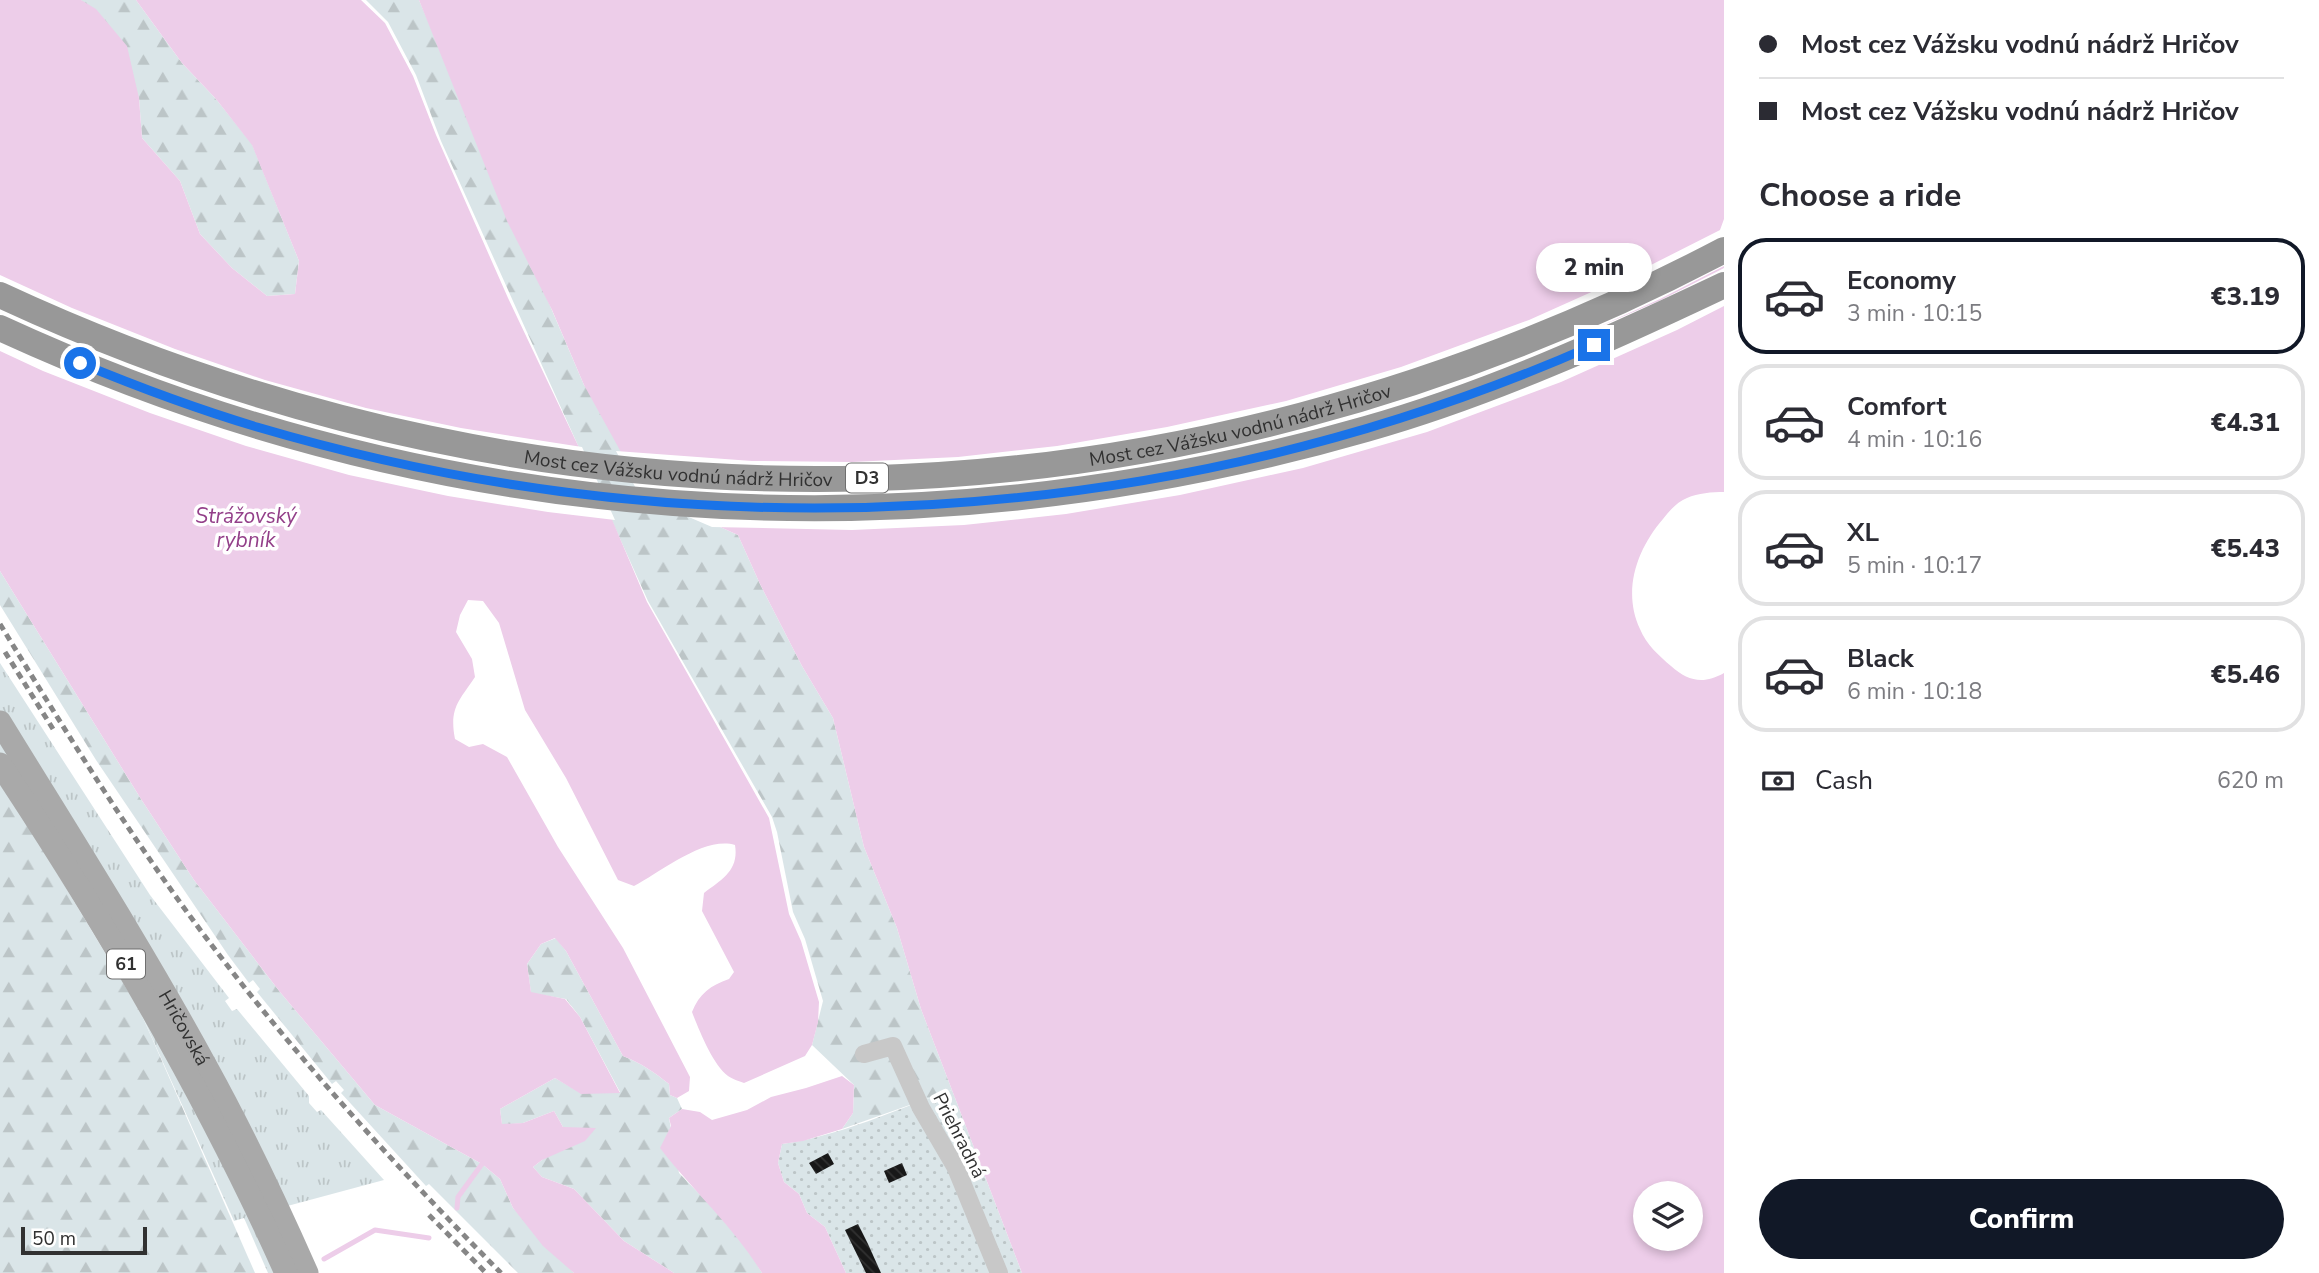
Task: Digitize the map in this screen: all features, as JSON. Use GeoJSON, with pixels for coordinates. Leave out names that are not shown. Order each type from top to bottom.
{"type":"FeatureCollection","features":[{"type":"Feature","properties":{"kind":"highway","name":"Most cez Vážsku vodnú nádrž Hričov"},"geometry":{"type":"LineString","coordinates":[[0,295],[68,327],[152,360],[264,398],[364,426],[464,447],[613,469],[671,474],[756,479],[894,478],[1012,470],[1103,458],[1184,444],[1363,399],[1448,372],[1533,340],[1632,296],[1724,250]]}},
{"type":"Feature","properties":{"kind":"highway","name":"Most cez Vážsku vodnú nádrž Hričov"},"geometry":{"type":"LineString","coordinates":[[0,328],[56,354],[154,393],[255,426],[372,457],[498,483],[610,498],[743,508],[831,509],[1013,499],[1108,487],[1271,455],[1370,428],[1543,368],[1724,285]]}},
{"type":"Feature","properties":{"kind":"main road","name":"Hričovská"},"geometry":{"type":"LineString","coordinates":[[0,722],[148,964],[206,1066],[283,1217],[307,1273]]}},
{"type":"Feature","properties":{"kind":"main road","name":"Hričovská"},"geometry":{"type":"LineString","coordinates":[[0,764],[57,850],[159,1020],[216,1124],[286,1273]]}},
{"type":"Feature","properties":{"kind":"street","name":"Priehradná"},"geometry":{"type":"LineString","coordinates":[[864,1054],[893,1046],[921,1108],[956,1168],[999,1273]]}},
{"type":"Feature","properties":{"kind":"green space"},"geometry":{"type":"Polygon","coordinates":[[[81,0],[136,0],[182,63],[216,99],[252,144],[299,261],[295,294],[267,296],[232,268],[200,234],[180,181],[142,138],[139,98],[81,0]]]}},
{"type":"Feature","properties":{"kind":"green space"},"geometry":{"type":"Polygon","coordinates":[[[366,0],[419,0],[584,385],[689,513],[738,535],[802,666],[833,718],[864,847],[897,928],[921,1009],[952,1090],[842,1129],[853,1113],[854,1085],[812,1045],[823,1001],[805,939],[793,912],[772,817],[648,601],[441,141],[416,75],[388,22],[366,0]]]}},
{"type":"Feature","properties":{"kind":"green space"},"geometry":{"type":"Polygon","coordinates":[[[0,571],[194,880],[280,992],[375,1105],[482,1164],[500,1179],[513,1208],[574,1273],[518,1273],[429,1184],[426,1186],[341,1093],[344,1090],[336,1081],[332,1084],[257,992],[260,989],[253,980],[249,983],[96,760],[0,605],[0,571]]]}},
{"type":"Feature","properties":{"kind":"green space"},"geometry":{"type":"Polygon","coordinates":[[[0,663],[150,895],[229,998],[225,1001],[232,1011],[237,1009],[309,1096],[309,1103],[317,1112],[321,1110],[384,1180],[250,1216],[275,1273],[268,1273],[244,1218],[234,1221],[140,1011],[0,778],[0,663]]]}},
{"type":"Feature","properties":{"kind":"green space"},"geometry":{"type":"Polygon","coordinates":[[[0,778],[140,1011],[255,1273],[0,1273],[0,778]]]}},
{"type":"Feature","properties":{"kind":"green space"},"geometry":{"type":"Polygon","coordinates":[[[556,938],[566,951],[623,1056],[647,1068],[669,1084],[670,1095],[677,1098],[682,1109],[669,1118],[679,1173],[749,1251],[762,1273],[674,1273],[624,1241],[574,1189],[542,1177],[533,1167],[542,1160],[563,1127],[554,1111],[523,1123],[502,1125],[500,1109],[555,1078],[581,1093],[620,1092],[580,1017],[566,999],[531,993],[527,964],[541,944],[556,938]]]}},
{"type":"Feature","properties":{"kind":"green space"},"geometry":{"type":"Polygon","coordinates":[[[952,1090],[1022,1273],[846,1273],[825,1227],[807,1213],[799,1194],[784,1182],[778,1163],[782,1144],[825,1135],[952,1090]]]}},
{"type":"Feature","properties":{"kind":"water","name":"Strážovský rybník"},"geometry":{"type":"Polygon","coordinates":[[[0,0],[81,0],[96,9],[127,46],[139,98],[142,138],[180,181],[200,234],[232,268],[267,296],[295,294],[299,261],[252,145],[216,99],[182,63],[136,0],[361,0],[385,23],[413,76],[508,298],[602,496],[647,602],[769,818],[789,914],[801,941],[819,1002],[818,1022],[812,1045],[805,1056],[744,1083],[722,1071],[707,1047],[692,1012],[706,991],[729,979],[734,972],[702,911],[704,893],[728,873],[735,861],[735,845],[723,844],[697,850],[634,886],[618,880],[566,778],[525,710],[499,623],[483,601],[468,600],[460,615],[456,632],[472,659],[475,677],[454,712],[455,739],[469,747],[483,744],[507,757],[558,847],[623,948],[690,1077],[689,1091],[677,1098],[670,1095],[669,1084],[642,1065],[623,1056],[566,951],[555,938],[541,944],[527,964],[531,992],[565,999],[580,1017],[620,1093],[581,1094],[555,1078],[500,1109],[502,1124],[523,1123],[554,1111],[563,1127],[596,1128],[585,1141],[542,1160],[533,1167],[542,1177],[574,1189],[624,1241],[674,1273],[574,1273],[543,1246],[513,1208],[500,1179],[482,1164],[375,1105],[280,992],[194,880],[0,571],[0,0]]]}},
{"type":"Feature","properties":{"kind":"water"},"geometry":{"type":"Polygon","coordinates":[[[419,0],[1724,0],[1724,219],[1720,230],[1724,234],[1724,492],[1691,496],[1668,513],[1654,531],[1640,557],[1635,571],[1632,600],[1635,615],[1646,640],[1677,671],[1696,680],[1709,679],[1724,673],[1724,1273],[1022,1273],[921,1009],[897,928],[864,847],[833,718],[802,666],[738,535],[689,513],[622,454],[584,385],[552,310],[507,221],[419,0]]]}},
{"type":"Feature","properties":{"kind":"water"},"geometry":{"type":"Polygon","coordinates":[[[842,1076],[854,1085],[853,1113],[842,1129],[803,1141],[782,1144],[778,1163],[784,1182],[799,1194],[807,1213],[825,1227],[846,1273],[762,1273],[726,1224],[660,1148],[671,1126],[669,1118],[682,1109],[700,1112],[712,1120],[747,1110],[771,1097],[842,1076]]]}},
{"type":"Feature","properties":{"kind":"pier"},"geometry":{"type":"Polygon","coordinates":[[[1724,228],[1724,266],[1594,329],[1661,300],[1724,268],[1724,306],[1677,330],[1561,382],[1427,432],[1303,468],[1180,495],[1066,514],[964,525],[852,530],[712,527],[640,496],[616,451],[752,461],[852,462],[958,457],[1057,446],[1167,427],[1286,401],[1401,367],[1529,320],[1645,268],[1724,228]]]}},
{"type":"Feature","properties":{"kind":"pier"},"geometry":{"type":"Polygon","coordinates":[[[0,275],[72,308],[175,349],[265,380],[366,408],[461,428],[582,447],[615,520],[448,496],[349,475],[246,446],[150,413],[43,371],[0,351],[0,275]]]}},
{"type":"Feature","properties":{"kind":"building"},"geometry":{"type":"Polygon","coordinates":[[[828,1153],[834,1164],[816,1174],[809,1163],[828,1153]]]}},
{"type":"Feature","properties":{"kind":"building"},"geometry":{"type":"Polygon","coordinates":[[[902,1163],[907,1175],[889,1183],[884,1171],[902,1163]]]}},
{"type":"Feature","properties":{"kind":"building"},"geometry":{"type":"Polygon","coordinates":[[[858,1224],[881,1273],[866,1273],[845,1230],[858,1224]]]}},
{"type":"Feature","properties":{"kind":"waterway"},"geometry":{"type":"LineString","coordinates":[[457,1208],[458,1197],[482,1164]]}},
{"type":"Feature","properties":{"kind":"waterway"},"geometry":{"type":"LineString","coordinates":[[324,1259],[375,1230],[429,1238]]}},
{"type":"Feature","properties":{"kind":"railway"},"geometry":{"type":"LineString","coordinates":[[0,624],[133,835],[220,956],[286,1039],[355,1119],[501,1273]]}},
{"type":"Feature","properties":{"kind":"railway"},"geometry":{"type":"LineString","coordinates":[[5,652],[53,729]]}},
{"type":"Feature","properties":{"kind":"railway"},"geometry":{"type":"LineString","coordinates":[[429,1215],[486,1273]]}},
{"type":"Feature","properties":{"kind":"route"},"geometry":{"type":"LineString","coordinates":[[80,363],[154,393],[255,426],[359,454],[459,476],[563,493],[668,504],[831,509],[1013,499],[1108,487],[1245,461],[1370,428],[1454,401],[1543,368],[1594,345]]}}]}
